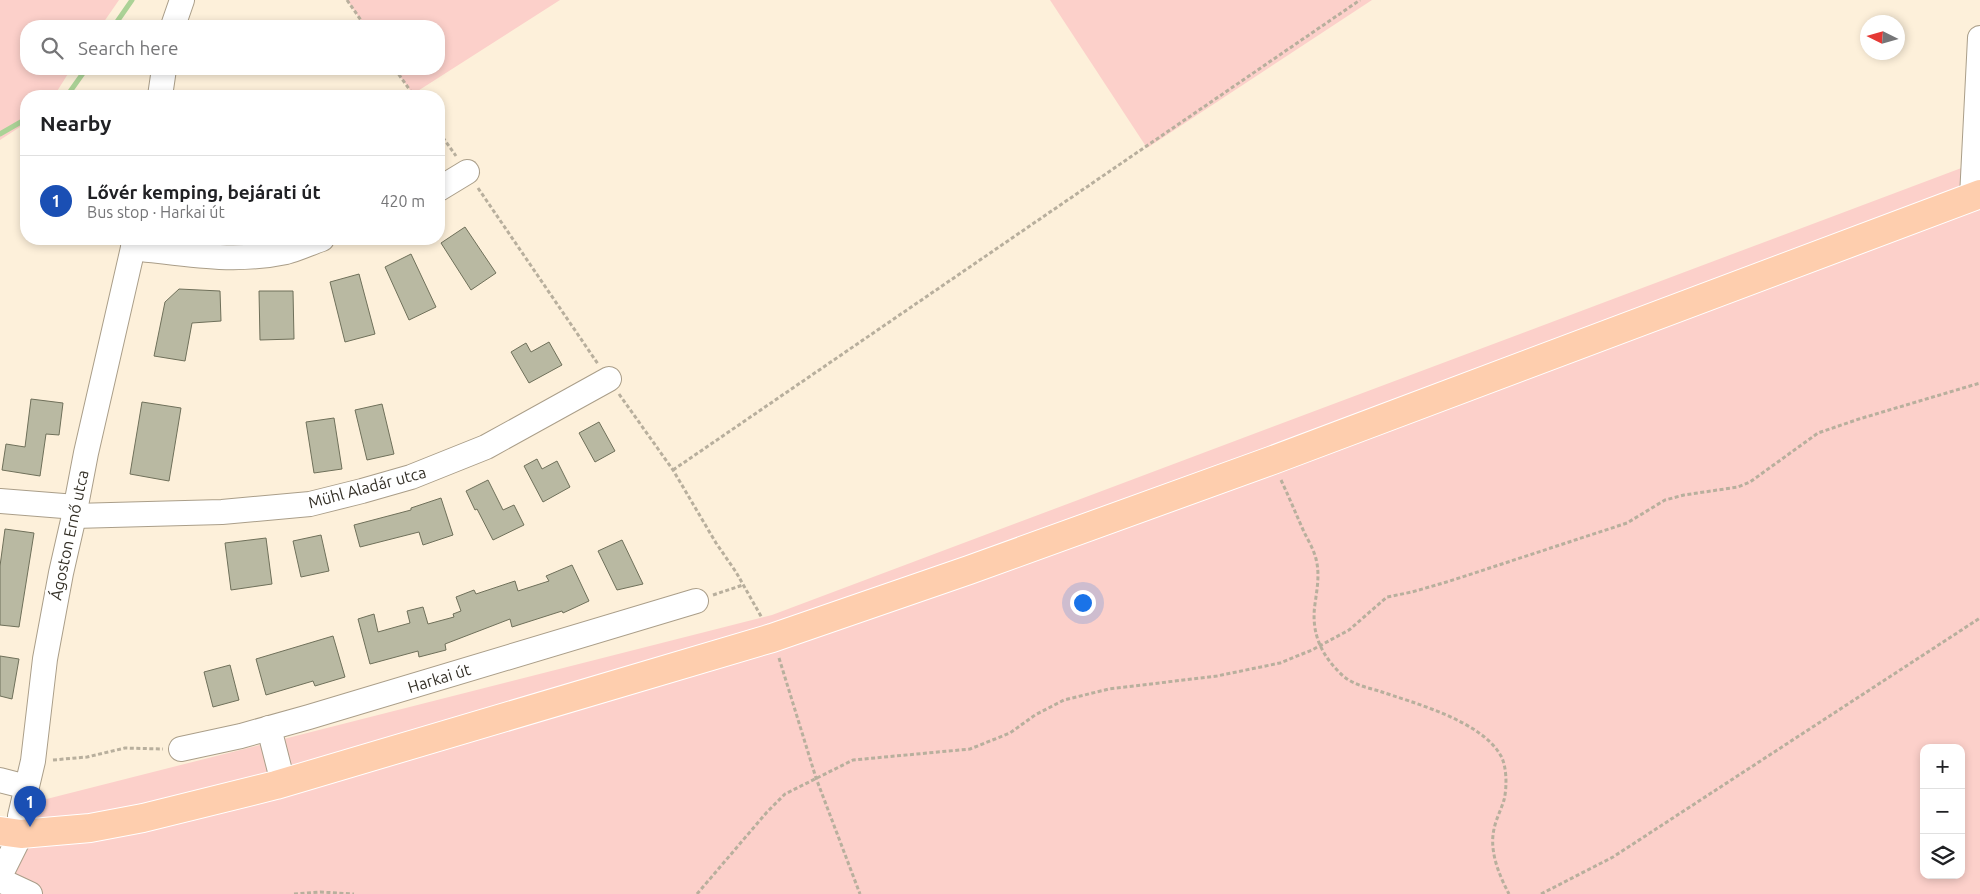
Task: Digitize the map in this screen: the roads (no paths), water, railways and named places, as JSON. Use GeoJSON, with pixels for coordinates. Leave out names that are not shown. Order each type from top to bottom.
{"type":"FeatureCollection","features":[{"type":"Feature","properties":{"kind":"main road"},"geometry":{"type":"LineString","coordinates":[[10,832],[90,828],[143,818],[283,783],[772,638],[969,570],[1273,460],[1976,196]]}},
{"type":"Feature","properties":{"kind":"street"},"geometry":{"type":"LineString","coordinates":[[175,20],[182,0]]}},
{"type":"Feature","properties":{"kind":"street"},"geometry":{"type":"LineString","coordinates":[[1976,196],[1980,38]]}},
{"type":"Feature","properties":{"kind":"street"},"geometry":{"type":"LineString","coordinates":[[161,90],[163,75]]}},
{"type":"Feature","properties":{"kind":"street"},"geometry":{"type":"LineString","coordinates":[[445,187],[467,172]]}},
{"type":"Feature","properties":{"kind":"street","name":"Ágoston Ernő utca"},"geometry":{"type":"LineString","coordinates":[[10,832],[20,816],[33,761],[45,659],[61,573],[86,453],[134,245]]}},
{"type":"Feature","properties":{"kind":"street"},"geometry":{"type":"LineString","coordinates":[[145,245],[209,257],[235,258],[288,251],[305,245]]}},
{"type":"Feature","properties":{"kind":"street","name":"Mühl Aladár utca"},"geometry":{"type":"LineString","coordinates":[[0,501],[75,512],[222,512],[310,504],[362,492],[411,477],[486,447],[609,379]]}},
{"type":"Feature","properties":{"kind":"street","name":"Harkai út"},"geometry":{"type":"LineString","coordinates":[[181,749],[269,728],[696,601]]}},
{"type":"Feature","properties":{"kind":"street"},"geometry":{"type":"LineString","coordinates":[[269,728],[283,783]]}},
{"type":"Feature","properties":{"kind":"street"},"geometry":{"type":"LineString","coordinates":[[0,780],[27,787]]}},
{"type":"Feature","properties":{"kind":"street"},"geometry":{"type":"LineString","coordinates":[[10,832],[0,878],[30,894]]}},
{"type":"Feature","properties":{"kind":"waterway"},"geometry":{"type":"LineString","coordinates":[[118,20],[132,0]]}},
{"type":"Feature","properties":{"kind":"waterway"},"geometry":{"type":"LineString","coordinates":[[71,90],[82,75]]}},
{"type":"Feature","properties":{"kind":"waterway"},"geometry":{"type":"LineString","coordinates":[[0,134],[20,122]]}},
{"type":"Feature","properties":{"kind":"place","name":"Lővér kemping, bejárati út"},"geometry":{"type":"Point","coordinates":[30,827]}}]}
